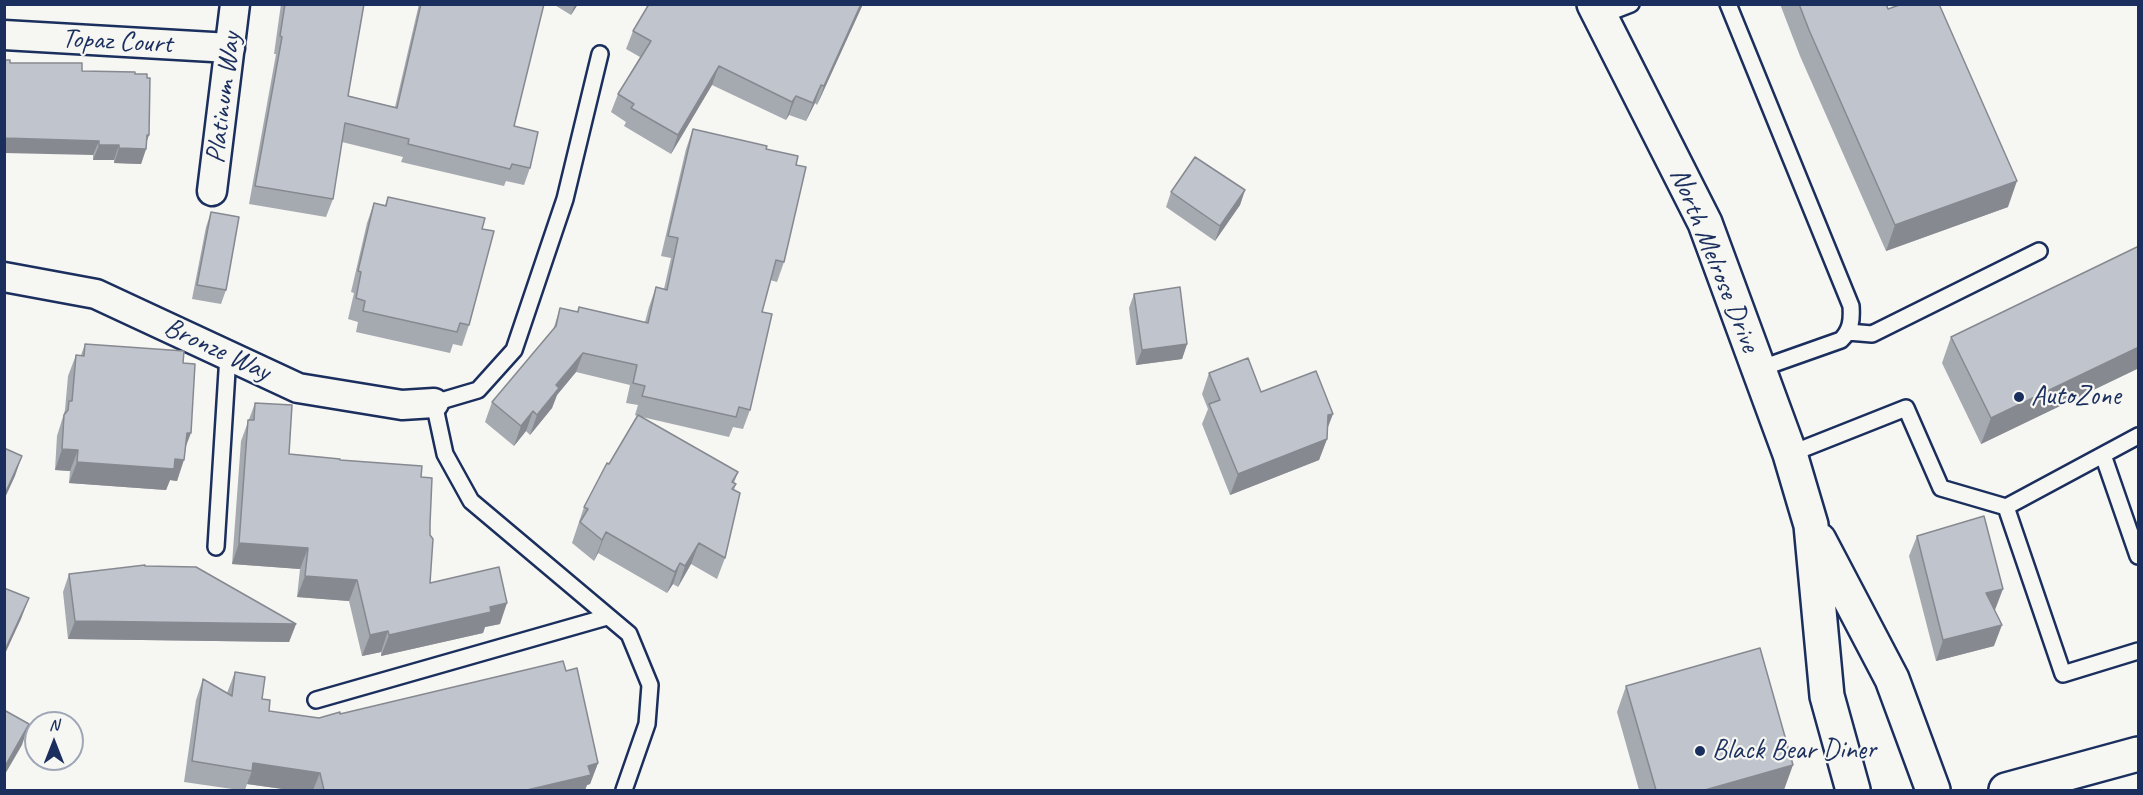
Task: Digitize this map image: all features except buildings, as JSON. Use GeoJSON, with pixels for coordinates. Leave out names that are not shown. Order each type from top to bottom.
{"type":"FeatureCollection","features":[{"type":"Feature","properties":{"kind":"main road","name":"North Melrose Drive"},"geometry":{"type":"LineString","coordinates":[[1597,10],[1705,223],[1790,454],[1811,525],[1827,696],[1852,790]]}},
{"type":"Feature","properties":{"kind":"main road","name":"North Melrose Drive"},"geometry":{"type":"LineString","coordinates":[[1811,525],[1892,679],[1933,790]]}},
{"type":"Feature","properties":{"kind":"main road"},"geometry":{"type":"LineString","coordinates":[[2006,790],[2139,754]]}},
{"type":"Feature","properties":{"kind":"street","name":"Platinum Way"},"geometry":{"type":"LineString","coordinates":[[212,191],[235,4]]}},
{"type":"Feature","properties":{"kind":"street","name":"Topaz Court"},"geometry":{"type":"LineString","coordinates":[[4,35],[230,48]]}},
{"type":"Feature","properties":{"kind":"street","name":"Bronze Way"},"geometry":{"type":"LineString","coordinates":[[4,277],[96,294],[298,388],[402,405],[434,403]]}},
{"type":"Feature","properties":{"kind":"lane"},"geometry":{"type":"LineString","coordinates":[[1597,10],[1631,4]]}},
{"type":"Feature","properties":{"kind":"lane"},"geometry":{"type":"LineString","coordinates":[[1728,4],[1851,306],[1848,332],[1841,340],[1759,369]]}},
{"type":"Feature","properties":{"kind":"lane"},"geometry":{"type":"LineString","coordinates":[[600,54],[566,199],[514,350],[478,390],[434,403],[445,454],[471,501],[629,634],[650,685],[647,724],[624,790]]}},
{"type":"Feature","properties":{"kind":"lane"},"geometry":{"type":"LineString","coordinates":[[1848,332],[1872,334],[2039,251]]}},
{"type":"Feature","properties":{"kind":"lane"},"geometry":{"type":"LineString","coordinates":[[216,547],[228,355]]}},
{"type":"Feature","properties":{"kind":"lane"},"geometry":{"type":"LineString","coordinates":[[1790,454],[1906,408],[1941,488],[2006,507],[2139,436]]}},
{"type":"Feature","properties":{"kind":"lane"},"geometry":{"type":"LineString","coordinates":[[2103,455],[2139,556]]}},
{"type":"Feature","properties":{"kind":"lane"},"geometry":{"type":"LineString","coordinates":[[2006,507],[2063,674],[2139,651]]}},
{"type":"Feature","properties":{"kind":"lane"},"geometry":{"type":"LineString","coordinates":[[316,700],[608,617]]}},
{"type":"Feature","properties":{"kind":"place","name":"AutoZone"},"geometry":{"type":"Point","coordinates":[2019,397]}},
{"type":"Feature","properties":{"kind":"place","name":"Black Bear Diner"},"geometry":{"type":"Point","coordinates":[1700,751]}}]}
